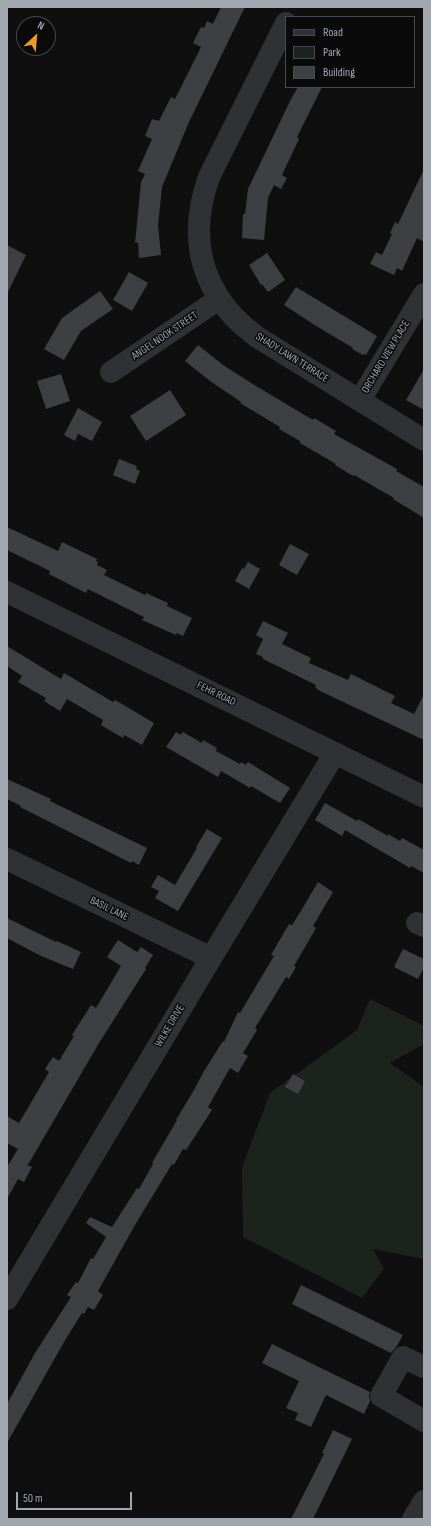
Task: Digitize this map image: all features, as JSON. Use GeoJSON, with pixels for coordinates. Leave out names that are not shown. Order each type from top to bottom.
{"type":"FeatureCollection","features":[{"type":"Feature","properties":{"kind":"street"},"geometry":{"type":"LineString","coordinates":[[290,16],[294,7]]}},
{"type":"Feature","properties":{"kind":"street","name":"SHADY LAWN TERRACE"},"geometry":{"type":"LineString","coordinates":[[285,25],[209,177],[202,197],[198,218],[198,239],[202,260],[209,280],[219,299],[234,318],[257,337],[424,440]]}},
{"type":"Feature","properties":{"kind":"street","name":"ORCHARD VIEW PLACE"},"geometry":{"type":"LineString","coordinates":[[360,400],[424,294]]}},
{"type":"Feature","properties":{"kind":"street","name":"ANGEL NOOK STREET"},"geometry":{"type":"LineString","coordinates":[[111,372],[219,299]]}},
{"type":"Feature","properties":{"kind":"street","name":"FEHR ROAD"},"geometry":{"type":"LineString","coordinates":[[7,592],[424,797]]}},
{"type":"Feature","properties":{"kind":"street","name":"WILKE DRIVE"},"geometry":{"type":"LineString","coordinates":[[7,1299],[335,753]]}},
{"type":"Feature","properties":{"kind":"street","name":"BASIL LANE"},"geometry":{"type":"LineString","coordinates":[[7,859],[211,958]]}},
{"type":"Feature","properties":{"kind":"street"},"geometry":{"type":"LineString","coordinates":[[424,1367],[403,1357],[380,1396],[424,1421]]}},
{"type":"Feature","properties":{"kind":"street"},"geometry":{"type":"LineString","coordinates":[[414,1519],[424,1501]]}},
{"type":"Feature","properties":{"kind":"green space"},"geometry":{"type":"Polygon","coordinates":[[[370,999],[424,1026],[424,1044],[390,1063],[424,1087],[424,1259],[373,1249],[384,1269],[362,1298],[243,1237],[242,1167],[270,1093],[357,1030],[370,999]]]}},
{"type":"Feature","properties":{"kind":"building"},"geometry":{"type":"Polygon","coordinates":[[[221,7],[245,7],[189,122],[162,187],[158,225],[161,255],[139,258],[138,242],[135,243],[141,182],[145,174],[138,171],[152,139],[145,136],[152,119],[159,121],[171,97],[175,99],[201,47],[193,43],[201,27],[204,28],[207,21],[213,24],[221,7]]]}},
{"type":"Feature","properties":{"kind":"building"},"geometry":{"type":"Polygon","coordinates":[[[297,88],[322,88],[297,137],[299,139],[282,175],[287,178],[281,189],[274,185],[268,198],[264,240],[242,238],[243,214],[245,214],[248,189],[297,88]]]}},
{"type":"Feature","properties":{"kind":"building"},"geometry":{"type":"Polygon","coordinates":[[[424,169],[424,242],[417,238],[402,271],[397,268],[394,275],[370,264],[376,252],[382,255],[392,234],[390,233],[395,222],[398,224],[424,169]]]}},
{"type":"Feature","properties":{"kind":"building"},"geometry":{"type":"Polygon","coordinates":[[[7,245],[26,255],[7,294],[7,245]]]}},
{"type":"Feature","properties":{"kind":"building"},"geometry":{"type":"Polygon","coordinates":[[[267,253],[285,280],[268,292],[262,284],[261,285],[249,265],[267,253]]]}},
{"type":"Feature","properties":{"kind":"building"},"geometry":{"type":"Polygon","coordinates":[[[129,272],[148,283],[132,311],[113,300],[129,272]]]}},
{"type":"Feature","properties":{"kind":"building"},"geometry":{"type":"Polygon","coordinates":[[[296,287],[377,336],[366,355],[352,349],[353,348],[284,305],[296,287]]]}},
{"type":"Feature","properties":{"kind":"building"},"geometry":{"type":"Polygon","coordinates":[[[100,291],[113,309],[81,331],[64,360],[44,349],[62,318],[100,291]]]}},
{"type":"Feature","properties":{"kind":"building"},"geometry":{"type":"Polygon","coordinates":[[[198,345],[223,365],[256,386],[313,420],[314,418],[336,431],[334,434],[397,469],[396,471],[424,487],[424,518],[393,499],[394,498],[354,475],[353,476],[335,465],[336,464],[300,443],[300,441],[279,429],[280,427],[240,403],[241,402],[210,381],[185,361],[198,345]]]}},
{"type":"Feature","properties":{"kind":"building"},"geometry":{"type":"Polygon","coordinates":[[[424,369],[424,410],[406,400],[424,369]]]}},
{"type":"Feature","properties":{"kind":"building"},"geometry":{"type":"Polygon","coordinates":[[[61,374],[70,401],[46,409],[37,381],[61,374]]]}},
{"type":"Feature","properties":{"kind":"building"},"geometry":{"type":"Polygon","coordinates":[[[170,390],[186,415],[146,441],[130,416],[170,390]]]}},
{"type":"Feature","properties":{"kind":"building"},"geometry":{"type":"Polygon","coordinates":[[[78,408],[102,422],[92,441],[78,434],[75,441],[64,435],[78,408]]]}},
{"type":"Feature","properties":{"kind":"building"},"geometry":{"type":"Polygon","coordinates":[[[119,459],[137,466],[136,469],[140,471],[135,484],[113,475],[119,459]]]}},
{"type":"Feature","properties":{"kind":"building"},"geometry":{"type":"Polygon","coordinates":[[[7,527],[58,551],[62,542],[97,559],[97,565],[107,570],[104,575],[145,595],[146,593],[168,603],[167,606],[192,618],[183,636],[177,633],[176,635],[142,620],[144,617],[88,589],[86,593],[49,574],[50,571],[7,550],[7,527]]]}},
{"type":"Feature","properties":{"kind":"building"},"geometry":{"type":"Polygon","coordinates":[[[290,544],[309,554],[297,575],[279,565],[290,544]]]}},
{"type":"Feature","properties":{"kind":"building"},"geometry":{"type":"Polygon","coordinates":[[[248,562],[260,569],[249,589],[235,581],[242,568],[244,569],[248,562]]]}},
{"type":"Feature","properties":{"kind":"building"},"geometry":{"type":"Polygon","coordinates":[[[263,621],[288,633],[282,644],[311,658],[309,663],[348,680],[351,674],[395,696],[391,703],[414,714],[424,694],[424,740],[320,691],[315,687],[316,685],[263,659],[263,657],[256,654],[263,639],[256,635],[263,621]]]}},
{"type":"Feature","properties":{"kind":"building"},"geometry":{"type":"Polygon","coordinates":[[[7,646],[61,679],[64,673],[113,702],[115,700],[154,723],[142,745],[124,735],[123,738],[101,725],[103,720],[67,699],[60,711],[44,701],[46,698],[18,682],[22,676],[7,666],[7,646]]]}},
{"type":"Feature","properties":{"kind":"building"},"geometry":{"type":"Polygon","coordinates":[[[176,732],[181,735],[183,732],[202,743],[203,740],[217,748],[216,751],[240,764],[241,762],[246,765],[248,762],[290,788],[280,803],[221,771],[218,777],[166,747],[176,732]]]}},
{"type":"Feature","properties":{"kind":"building"},"geometry":{"type":"Polygon","coordinates":[[[7,779],[51,799],[50,801],[147,848],[139,865],[132,861],[131,863],[7,799],[7,779]]]}},
{"type":"Feature","properties":{"kind":"building"},"geometry":{"type":"Polygon","coordinates":[[[325,803],[388,836],[388,834],[400,841],[402,838],[424,850],[424,873],[411,866],[410,868],[345,830],[342,836],[315,820],[325,803]]]}},
{"type":"Feature","properties":{"kind":"building"},"geometry":{"type":"Polygon","coordinates":[[[207,829],[222,838],[178,911],[155,898],[159,891],[151,887],[158,875],[175,885],[207,829]]]}},
{"type":"Feature","properties":{"kind":"building"},"geometry":{"type":"Polygon","coordinates":[[[318,882],[333,892],[313,926],[316,928],[294,966],[296,967],[289,979],[286,977],[255,1028],[257,1030],[243,1053],[248,1056],[238,1073],[230,1068],[208,1107],[212,1110],[186,1150],[183,1149],[174,1165],[172,1164],[135,1225],[98,1291],[103,1295],[94,1310],[88,1307],[84,1314],[82,1313],[7,1443],[7,1404],[35,1353],[71,1297],[67,1295],[76,1282],[78,1283],[91,1258],[93,1259],[106,1237],[86,1223],[90,1217],[112,1227],[137,1188],[139,1189],[204,1071],[223,1041],[224,1042],[238,1012],[240,1013],[274,956],[271,955],[289,924],[292,925],[318,882]]]}},
{"type":"Feature","properties":{"kind":"building"},"geometry":{"type":"Polygon","coordinates":[[[7,918],[56,942],[57,941],[81,952],[73,969],[41,956],[7,938],[7,918]]]}},
{"type":"Feature","properties":{"kind":"building"},"geometry":{"type":"Polygon","coordinates":[[[118,940],[137,952],[141,947],[153,955],[145,968],[146,969],[99,1043],[27,1165],[32,1167],[24,1182],[18,1179],[7,1199],[7,1167],[18,1149],[7,1143],[7,1116],[19,1123],[49,1072],[45,1069],[53,1057],[59,1061],[74,1036],[72,1035],[91,1005],[96,1008],[121,966],[107,957],[118,940]]]}},
{"type":"Feature","properties":{"kind":"building"},"geometry":{"type":"Polygon","coordinates":[[[403,949],[424,959],[424,967],[418,979],[394,967],[403,949]]]}},
{"type":"Feature","properties":{"kind":"building"},"geometry":{"type":"Polygon","coordinates":[[[293,1074],[305,1081],[298,1094],[285,1087],[293,1074]]]}},
{"type":"Feature","properties":{"kind":"building"},"geometry":{"type":"Polygon","coordinates":[[[301,1285],[403,1335],[397,1346],[391,1353],[292,1304],[301,1285]]]}},
{"type":"Feature","properties":{"kind":"building"},"geometry":{"type":"Polygon","coordinates":[[[272,1344],[370,1392],[370,1401],[364,1414],[326,1395],[311,1427],[295,1420],[298,1413],[286,1408],[299,1381],[262,1363],[272,1344]]]}},
{"type":"Feature","properties":{"kind":"building"},"geometry":{"type":"Polygon","coordinates":[[[333,1430],[352,1439],[313,1519],[291,1519],[324,1454],[322,1453],[333,1430]]]}}]}
